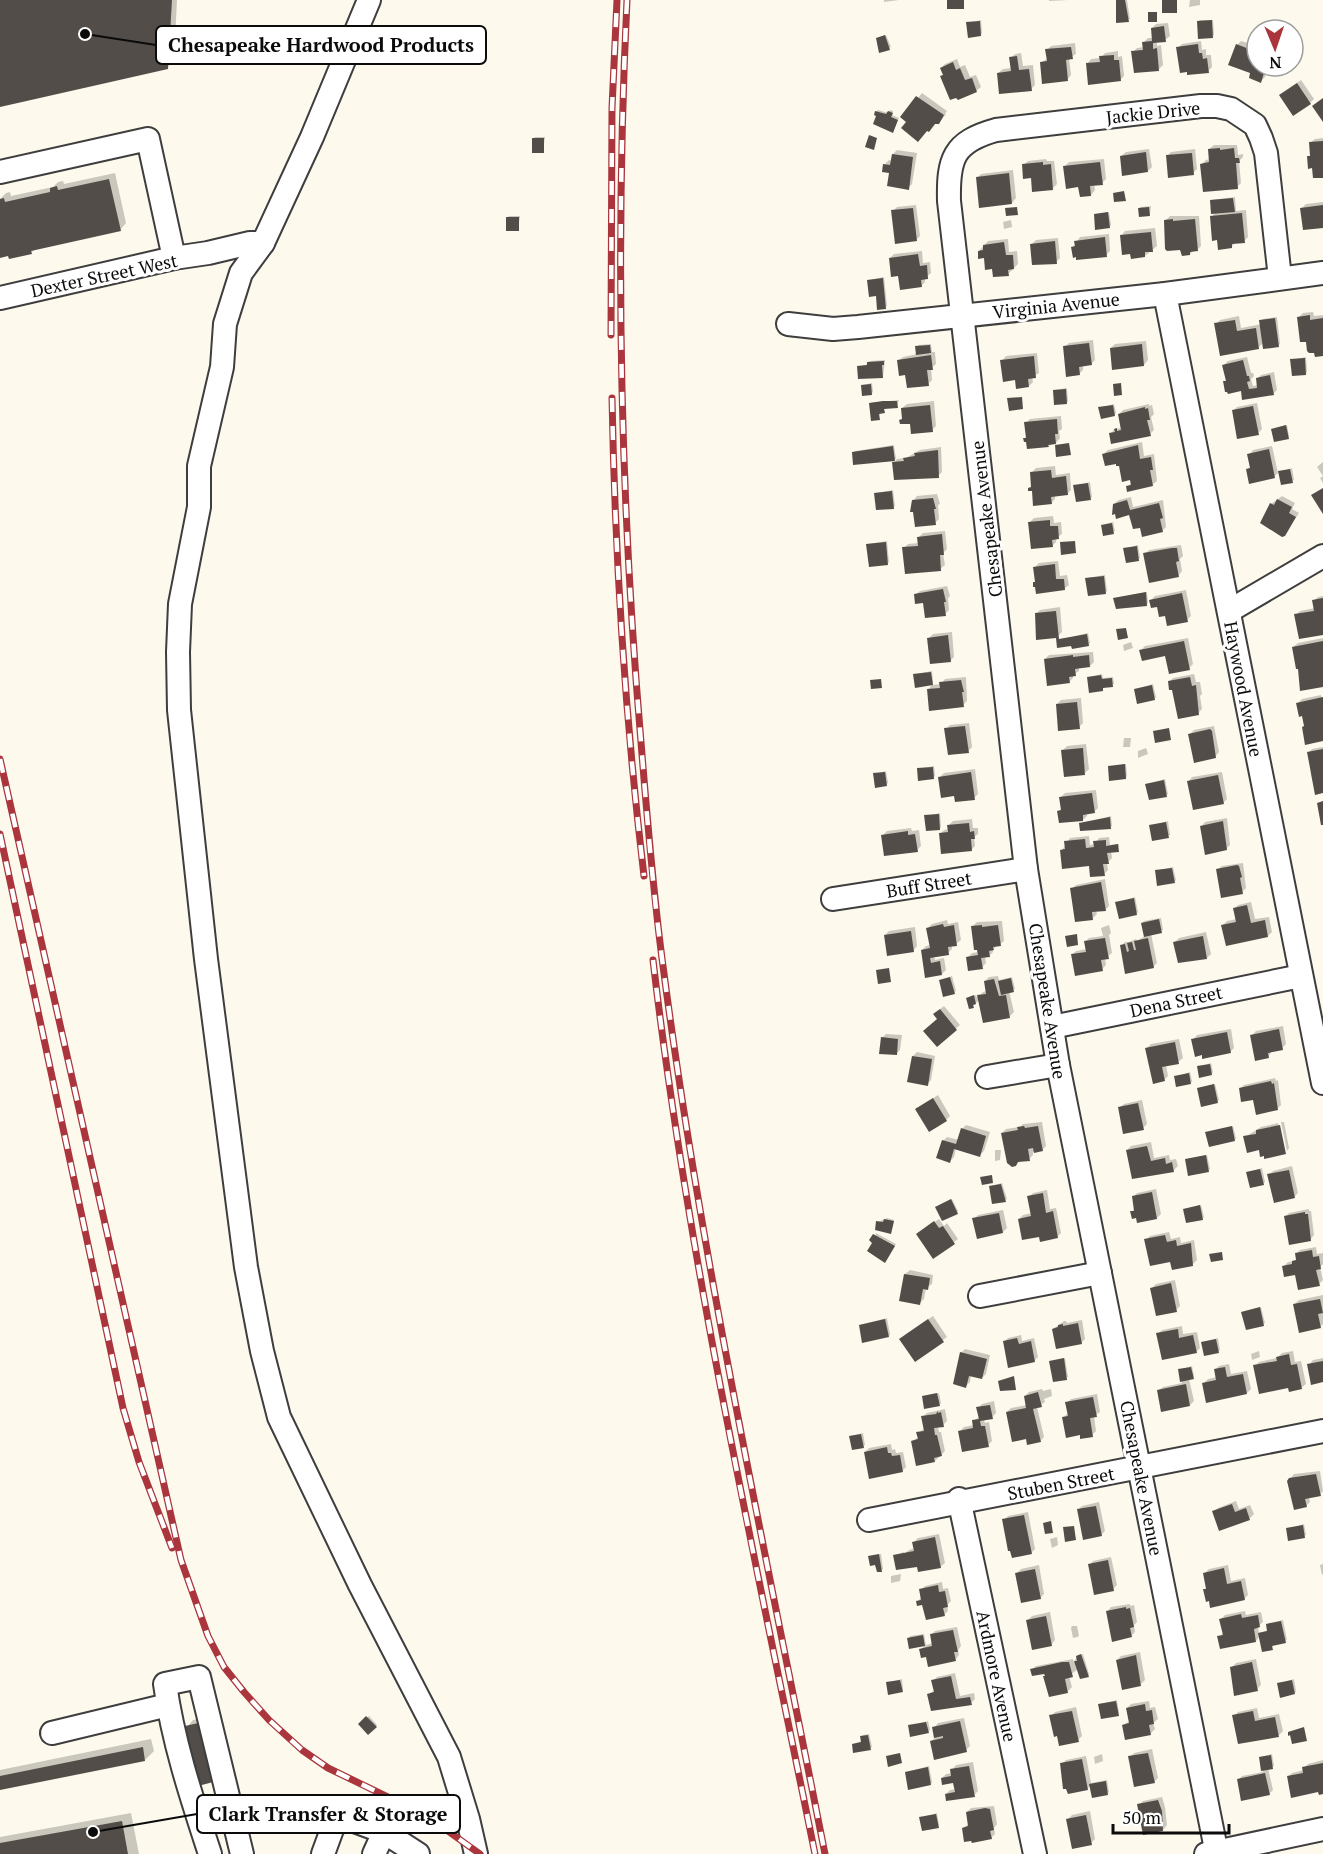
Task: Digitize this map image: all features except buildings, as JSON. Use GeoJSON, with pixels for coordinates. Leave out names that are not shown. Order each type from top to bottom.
{"type":"FeatureCollection","features":[{"type":"Feature","properties":{"kind":"street"},"geometry":{"type":"LineString","coordinates":[[369,0],[312,137],[263,243],[241,273],[225,324],[222,367],[200,466],[199,507],[180,604],[179,710],[205,947],[243,1243],[262,1351],[279,1417],[360,1586],[448,1757],[468,1819],[476,1854]]}},
{"type":"Feature","properties":{"kind":"street","name":"Jackie Drive"},"geometry":{"type":"LineString","coordinates":[[966,143],[976,136],[996,130],[1201,106],[1231,109],[1255,125],[1266,153],[1280,278]]}},
{"type":"Feature","properties":{"kind":"street"},"geometry":{"type":"LineString","coordinates":[[0,172],[148,139],[174,258]]}},
{"type":"Feature","properties":{"kind":"street","name":"Chesapeake Avenue"},"geometry":{"type":"LineString","coordinates":[[966,143],[955,156],[948,173],[949,201],[1026,869],[1058,1065],[1140,1467],[1213,1853]]}},
{"type":"Feature","properties":{"kind":"street","name":"Dexter Street West"},"geometry":{"type":"LineString","coordinates":[[0,298],[174,258],[250,243],[263,243]]}},
{"type":"Feature","properties":{"kind":"street","name":"Virginia Avenue"},"geometry":{"type":"LineString","coordinates":[[788,324],[833,329],[1165,294],[1323,273]]}},
{"type":"Feature","properties":{"kind":"street","name":"Haywood Avenue"},"geometry":{"type":"LineString","coordinates":[[1165,294],[1323,1083]]}},
{"type":"Feature","properties":{"kind":"street"},"geometry":{"type":"LineString","coordinates":[[1229,611],[1323,556]]}},
{"type":"Feature","properties":{"kind":"street","name":"Buff Street"},"geometry":{"type":"LineString","coordinates":[[833,899],[1026,869]]}},
{"type":"Feature","properties":{"kind":"street","name":"Dena Street"},"geometry":{"type":"LineString","coordinates":[[1052,1027],[1301,976]]}},
{"type":"Feature","properties":{"kind":"street"},"geometry":{"type":"LineString","coordinates":[[987,1077],[1058,1065]]}},
{"type":"Feature","properties":{"kind":"street"},"geometry":{"type":"LineString","coordinates":[[980,1296],[1100,1273]]}},
{"type":"Feature","properties":{"kind":"street","name":"Stuben Street"},"geometry":{"type":"LineString","coordinates":[[869,1520],[1323,1431]]}},
{"type":"Feature","properties":{"kind":"street","name":"Ardmore Avenue"},"geometry":{"type":"LineString","coordinates":[[960,1501],[1035,1854]]}},
{"type":"Feature","properties":{"kind":"street"},"geometry":{"type":"LineString","coordinates":[[210,1854],[196,1813],[168,1706],[165,1684],[199,1677],[242,1854]]}},
{"type":"Feature","properties":{"kind":"street"},"geometry":{"type":"LineString","coordinates":[[52,1733],[168,1706]]}},
{"type":"Feature","properties":{"kind":"street"},"geometry":{"type":"LineString","coordinates":[[322,1854],[334,1824],[349,1819],[384,1832],[418,1854]]}},
{"type":"Feature","properties":{"kind":"street"},"geometry":{"type":"LineString","coordinates":[[1213,1853],[1323,1829]]}},
{"type":"Feature","properties":{"kind":"street"},"geometry":{"type":"LineString","coordinates":[[374,1854],[384,1832]]}},
{"type":"Feature","properties":{"kind":"railway"},"geometry":{"type":"LineString","coordinates":[[611,335],[612,108],[617,0]]}},
{"type":"Feature","properties":{"kind":"railway"},"geometry":{"type":"LineString","coordinates":[[627,0],[621,186],[624,464],[634,649],[656,910],[679,1078],[716,1301],[825,1854]]}},
{"type":"Feature","properties":{"kind":"railway"},"geometry":{"type":"LineString","coordinates":[[612,398],[622,637],[631,757],[644,876]]}},
{"type":"Feature","properties":{"kind":"railway"},"geometry":{"type":"LineString","coordinates":[[0,759],[181,1560],[208,1636],[224,1667],[244,1692],[269,1720],[302,1750],[328,1768],[427,1816],[480,1854]]}},
{"type":"Feature","properties":{"kind":"railway"},"geometry":{"type":"LineString","coordinates":[[0,834],[123,1408],[139,1462],[172,1548]]}},
{"type":"Feature","properties":{"kind":"railway"},"geometry":{"type":"LineString","coordinates":[[653,960],[668,1073],[704,1297],[815,1854]]}},
{"type":"Feature","properties":{"kind":"place","name":"Chesapeake Hardwood Products"},"geometry":{"type":"Point","coordinates":[85,34]}},
{"type":"Feature","properties":{"kind":"place","name":"Clark Transfer & Storage"},"geometry":{"type":"Point","coordinates":[93,1832]}}]}
